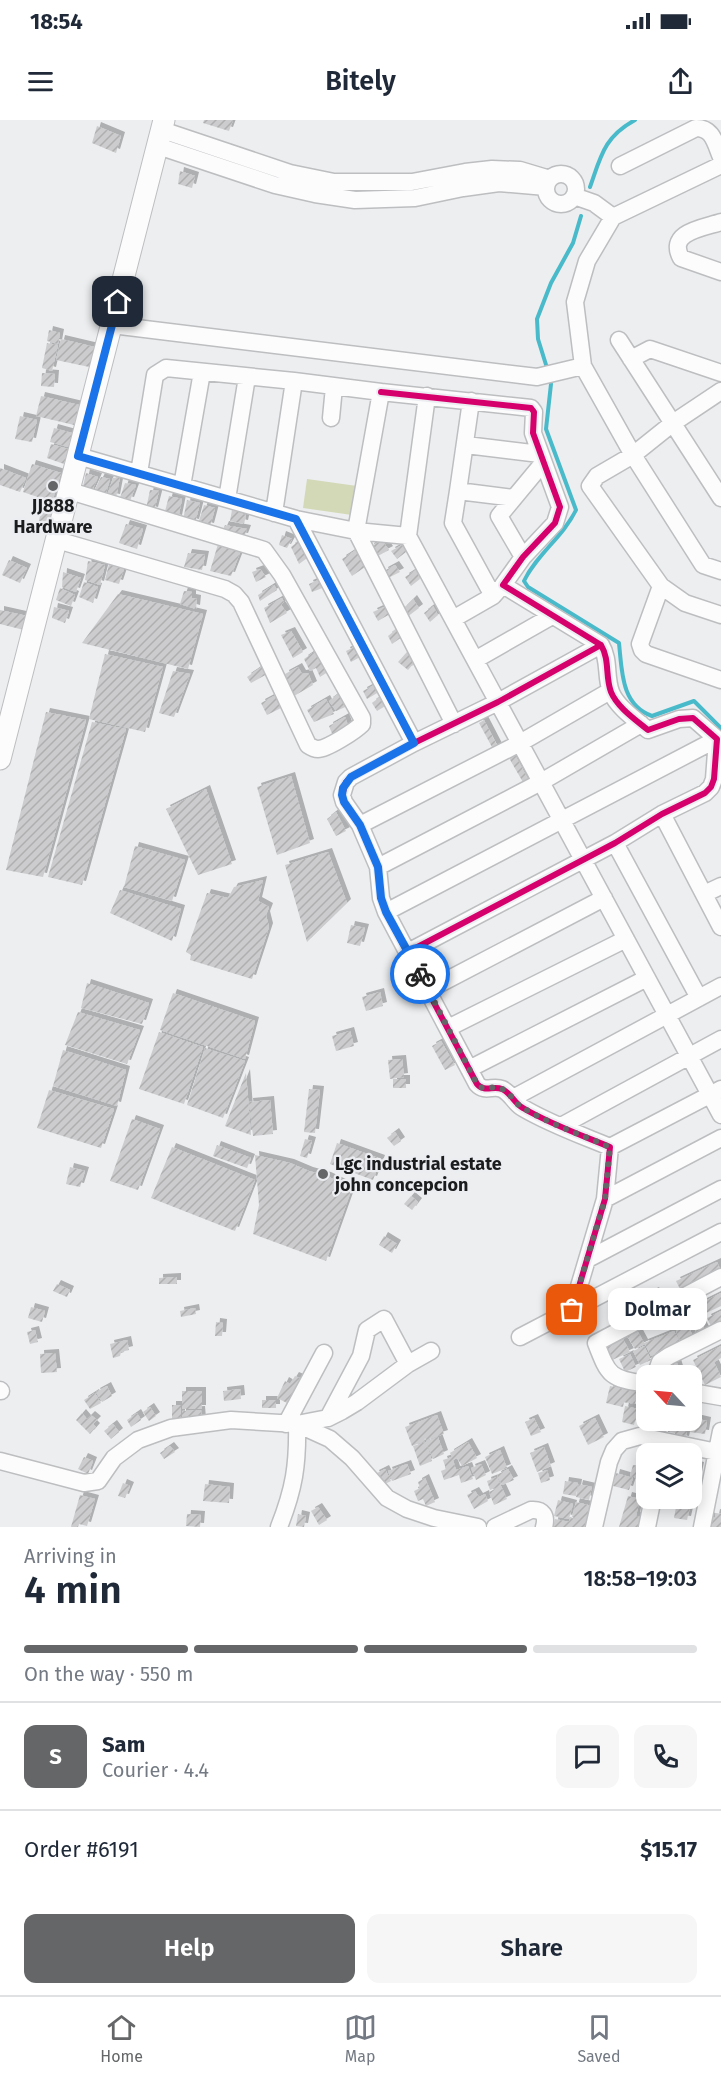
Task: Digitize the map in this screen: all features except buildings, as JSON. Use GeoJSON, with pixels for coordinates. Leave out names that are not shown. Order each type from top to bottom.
{"type":"FeatureCollection","features":[{"type":"Feature","properties":{"kind":"main road"},"geometry":{"type":"LineString","coordinates":[[0,759],[161,132]]}},
{"type":"Feature","properties":{"kind":"street"},"geometry":{"type":"LineString","coordinates":[[620,166],[696,128],[705,128],[712,134],[721,157]]}},
{"type":"Feature","properties":{"kind":"street"},"geometry":{"type":"LineString","coordinates":[[161,132],[290,173],[334,182],[412,182],[492,169],[520,170],[548,183],[559,175],[567,176],[575,187],[573,196],[594,202],[613,217]]}},
{"type":"Feature","properties":{"kind":"street"},"geometry":{"type":"LineString","coordinates":[[721,165],[613,217],[587,261],[575,302],[583,366],[633,455],[703,565],[721,571]]}},
{"type":"Feature","properties":{"kind":"street"},"geometry":{"type":"LineString","coordinates":[[721,222],[683,235],[678,242],[677,250],[681,258],[721,272]]}},
{"type":"Feature","properties":{"kind":"street"},"geometry":{"type":"LineString","coordinates":[[112,325],[537,377],[583,366]]}},
{"type":"Feature","properties":{"kind":"street"},"geometry":{"type":"LineString","coordinates":[[619,340],[673,423],[716,479],[721,498]]}},
{"type":"Feature","properties":{"kind":"street"},"geometry":{"type":"LineString","coordinates":[[631,359],[650,350],[721,373]]}},
{"type":"Feature","properties":{"kind":"street"},"geometry":{"type":"LineString","coordinates":[[139,473],[155,375],[166,368],[531,408],[534,412],[533,433],[560,507],[555,523],[524,557],[498,591],[453,619]]}},
{"type":"Feature","properties":{"kind":"street"},"geometry":{"type":"LineString","coordinates":[[182,486],[202,372]]}},
{"type":"Feature","properties":{"kind":"street"},"geometry":{"type":"LineString","coordinates":[[227,499],[247,377]]}},
{"type":"Feature","properties":{"kind":"street"},"geometry":{"type":"LineString","coordinates":[[274,513],[294,381]]}},
{"type":"Feature","properties":{"kind":"street"},"geometry":{"type":"LineString","coordinates":[[331,418],[334,387]]}},
{"type":"Feature","properties":{"kind":"street"},"geometry":{"type":"LineString","coordinates":[[721,391],[673,423],[633,455],[597,476],[590,486],[662,586],[685,603],[721,615]]}},
{"type":"Feature","properties":{"kind":"street"},"geometry":{"type":"LineString","coordinates":[[381,392],[356,531],[454,724]]}},
{"type":"Feature","properties":{"kind":"street"},"geometry":{"type":"LineString","coordinates":[[427,396],[408,536],[689,1056],[716,1092],[721,1115]]}},
{"type":"Feature","properties":{"kind":"street"},"geometry":{"type":"LineString","coordinates":[[471,401],[453,523],[498,591],[552,616],[601,645],[606,653],[610,691],[618,702],[648,730],[679,719],[693,718],[717,739]]}},
{"type":"Feature","properties":{"kind":"street"},"geometry":{"type":"LineString","coordinates":[[466,445],[542,459]]}},
{"type":"Feature","properties":{"kind":"street"},"geometry":{"type":"LineString","coordinates":[[78,456],[296,519],[356,531],[408,536]]}},
{"type":"Feature","properties":{"kind":"street"},"geometry":{"type":"LineString","coordinates":[[524,557],[499,516],[542,459]]}},
{"type":"Feature","properties":{"kind":"street"},"geometry":{"type":"LineString","coordinates":[[57,540],[225,589],[234,594],[241,602],[309,745],[320,749],[343,738],[362,724],[362,718],[282,575],[264,550],[70,491]]}},
{"type":"Feature","properties":{"kind":"street"},"geometry":{"type":"LineString","coordinates":[[458,491],[514,498]]}},
{"type":"Feature","properties":{"kind":"street"},"geometry":{"type":"LineString","coordinates":[[296,519],[414,743]]}},
{"type":"Feature","properties":{"kind":"street"},"geometry":{"type":"LineString","coordinates":[[662,586],[640,644],[642,650],[646,654],[721,680]]}},
{"type":"Feature","properties":{"kind":"street"},"geometry":{"type":"LineString","coordinates":[[475,660],[552,616]]}},
{"type":"Feature","properties":{"kind":"street"},"geometry":{"type":"LineString","coordinates":[[601,645],[498,702],[414,743],[346,782],[342,795],[344,802],[360,825],[378,867],[381,898],[386,912],[481,1088],[496,1087],[504,1090],[520,1107],[610,1147]]}},
{"type":"Feature","properties":{"kind":"street"},"geometry":{"type":"LineString","coordinates":[[360,825],[520,743],[610,691]]}},
{"type":"Feature","properties":{"kind":"street"},"geometry":{"type":"LineString","coordinates":[[378,867],[541,782],[641,724]]}},
{"type":"Feature","properties":{"kind":"street"},"geometry":{"type":"LineString","coordinates":[[408,952],[705,793],[711,787],[714,779],[717,739]]}},
{"type":"Feature","properties":{"kind":"street"},"geometry":{"type":"LineString","coordinates":[[386,912],[717,739]]}},
{"type":"Feature","properties":{"kind":"street"},"geometry":{"type":"LineString","coordinates":[[662,814],[721,927]]}},
{"type":"Feature","properties":{"kind":"street"},"geometry":{"type":"LineString","coordinates":[[615,843],[699,998]]}},
{"type":"Feature","properties":{"kind":"street"},"geometry":{"type":"LineString","coordinates":[[704,894],[721,886]]}},
{"type":"Feature","properties":{"kind":"street"},"geometry":{"type":"LineString","coordinates":[[428,990],[604,898]]}},
{"type":"Feature","properties":{"kind":"street"},"geometry":{"type":"LineString","coordinates":[[448,1028],[626,939]]}},
{"type":"Feature","properties":{"kind":"street"},"geometry":{"type":"LineString","coordinates":[[469,1069],[647,978]]}},
{"type":"Feature","properties":{"kind":"street"},"geometry":{"type":"LineString","coordinates":[[513,1098],[721,986]]}},
{"type":"Feature","properties":{"kind":"street"},"geometry":{"type":"LineString","coordinates":[[561,1126],[721,1039]]}},
{"type":"Feature","properties":{"kind":"street"},"geometry":{"type":"LineString","coordinates":[[610,1147],[716,1092]]}},
{"type":"Feature","properties":{"kind":"street"},"geometry":{"type":"LineString","coordinates":[[605,1199],[721,1138]]}},
{"type":"Feature","properties":{"kind":"street"},"geometry":{"type":"LineString","coordinates":[[572,1310],[605,1199],[610,1147]]}},
{"type":"Feature","properties":{"kind":"street"},"geometry":{"type":"LineString","coordinates":[[588,1259],[721,1189]]}},
{"type":"Feature","properties":{"kind":"street"},"geometry":{"type":"LineString","coordinates":[[520,1337],[721,1233]]}},
{"type":"Feature","properties":{"kind":"street"},"geometry":{"type":"LineString","coordinates":[[636,1382],[622,1380],[612,1375],[606,1368],[596,1343],[721,1277]]}},
{"type":"Feature","properties":{"kind":"street"},"geometry":{"type":"LineString","coordinates":[[328,1418],[361,1356],[367,1330],[384,1319],[408,1364]]}},
{"type":"Feature","properties":{"kind":"street"},"geometry":{"type":"LineString","coordinates":[[659,1365],[669,1356],[721,1330]]}},
{"type":"Feature","properties":{"kind":"street"},"geometry":{"type":"LineString","coordinates":[[0,1461],[84,1483],[92,1483],[98,1481],[114,1458],[138,1440],[171,1428],[231,1420],[292,1424],[328,1418],[357,1402],[408,1364],[431,1351]]}},
{"type":"Feature","properties":{"kind":"street"},"geometry":{"type":"LineString","coordinates":[[279,1527],[292,1490],[297,1458],[292,1424],[324,1353]]}},
{"type":"Feature","properties":{"kind":"street"},"geometry":{"type":"LineString","coordinates":[[702,1394],[721,1397]]}},
{"type":"Feature","properties":{"kind":"street"},"geometry":{"type":"LineString","coordinates":[[292,1424],[330,1439],[352,1458],[387,1498],[407,1509],[425,1515],[478,1527]]}},
{"type":"Feature","properties":{"kind":"street"},"geometry":{"type":"LineString","coordinates":[[702,1527],[714,1505],[721,1431]]}},
{"type":"Feature","properties":{"kind":"street"},"geometry":{"type":"LineString","coordinates":[[594,1527],[609,1462],[614,1450],[622,1441],[632,1437],[640,1436],[655,1443]]}},
{"type":"Feature","properties":{"kind":"street"},"geometry":{"type":"LineString","coordinates":[[702,1450],[719,1452]]}},
{"type":"Feature","properties":{"kind":"street"},"geometry":{"type":"LineString","coordinates":[[646,1527],[650,1509]]}},
{"type":"Feature","properties":{"kind":"street"},"geometry":{"type":"LineString","coordinates":[[495,1527],[531,1510],[542,1512],[545,1516],[544,1527]]}},
{"type":"Feature","properties":{"kind":"green space"},"geometry":{"type":"Polygon","coordinates":[[[307,479],[357,486],[352,515],[303,508],[307,479]]]}},
{"type":"Feature","properties":{"kind":"waterway"},"geometry":{"type":"LineString","coordinates":[[590,187],[610,140],[635,120]]}},
{"type":"Feature","properties":{"kind":"waterway"},"geometry":{"type":"LineString","coordinates":[[547,368],[538,339],[537,319],[551,283],[573,243],[581,216]]}},
{"type":"Feature","properties":{"kind":"waterway"},"geometry":{"type":"LineString","coordinates":[[551,384],[546,429],[576,510],[571,520],[529,571],[524,581],[528,587],[619,643],[625,686],[634,704],[642,711],[652,716],[694,701],[721,728]]}},
{"type":"Feature","properties":{"kind":"cycle path"},"geometry":{"type":"LineString","coordinates":[[381,392],[531,408],[534,412],[533,433],[560,507],[555,523],[523,557],[503,585],[601,645],[606,656],[609,686],[614,698],[627,713],[648,730],[679,719],[693,718],[717,739],[714,779],[711,787],[705,793],[408,952]]}},
{"type":"Feature","properties":{"kind":"cycle path"},"geometry":{"type":"LineString","coordinates":[[572,1310],[605,1199],[610,1147],[533,1114],[520,1106],[502,1089],[483,1088],[477,1084],[386,912],[381,898],[378,867],[360,825],[344,802],[342,795],[346,782],[351,777],[498,702],[601,645]]}},
{"type":"Feature","properties":{"kind":"way so far"},"geometry":{"type":"LineString","coordinates":[[420,974],[481,1088],[496,1087],[504,1090],[520,1107],[610,1147],[605,1199],[572,1310]]}},
{"type":"Feature","properties":{"kind":"place","name":"JJ888 Hardware"},"geometry":{"type":"Point","coordinates":[53,486]}},
{"type":"Feature","properties":{"kind":"place","name":"Lgc industrial estate john concepcion"},"geometry":{"type":"Point","coordinates":[323,1174]}},
{"type":"Feature","properties":{"kind":"place","name":"Dolmar"},"geometry":{"type":"Point","coordinates":[572,1310]}},
{"type":"Feature","properties":{"kind":"route"},"geometry":{"type":"LineString","coordinates":[[118,302],[78,456],[296,519],[414,743],[351,777],[343,788],[342,795],[344,802],[360,825],[378,867],[381,898],[386,912],[420,974]]}}]}
